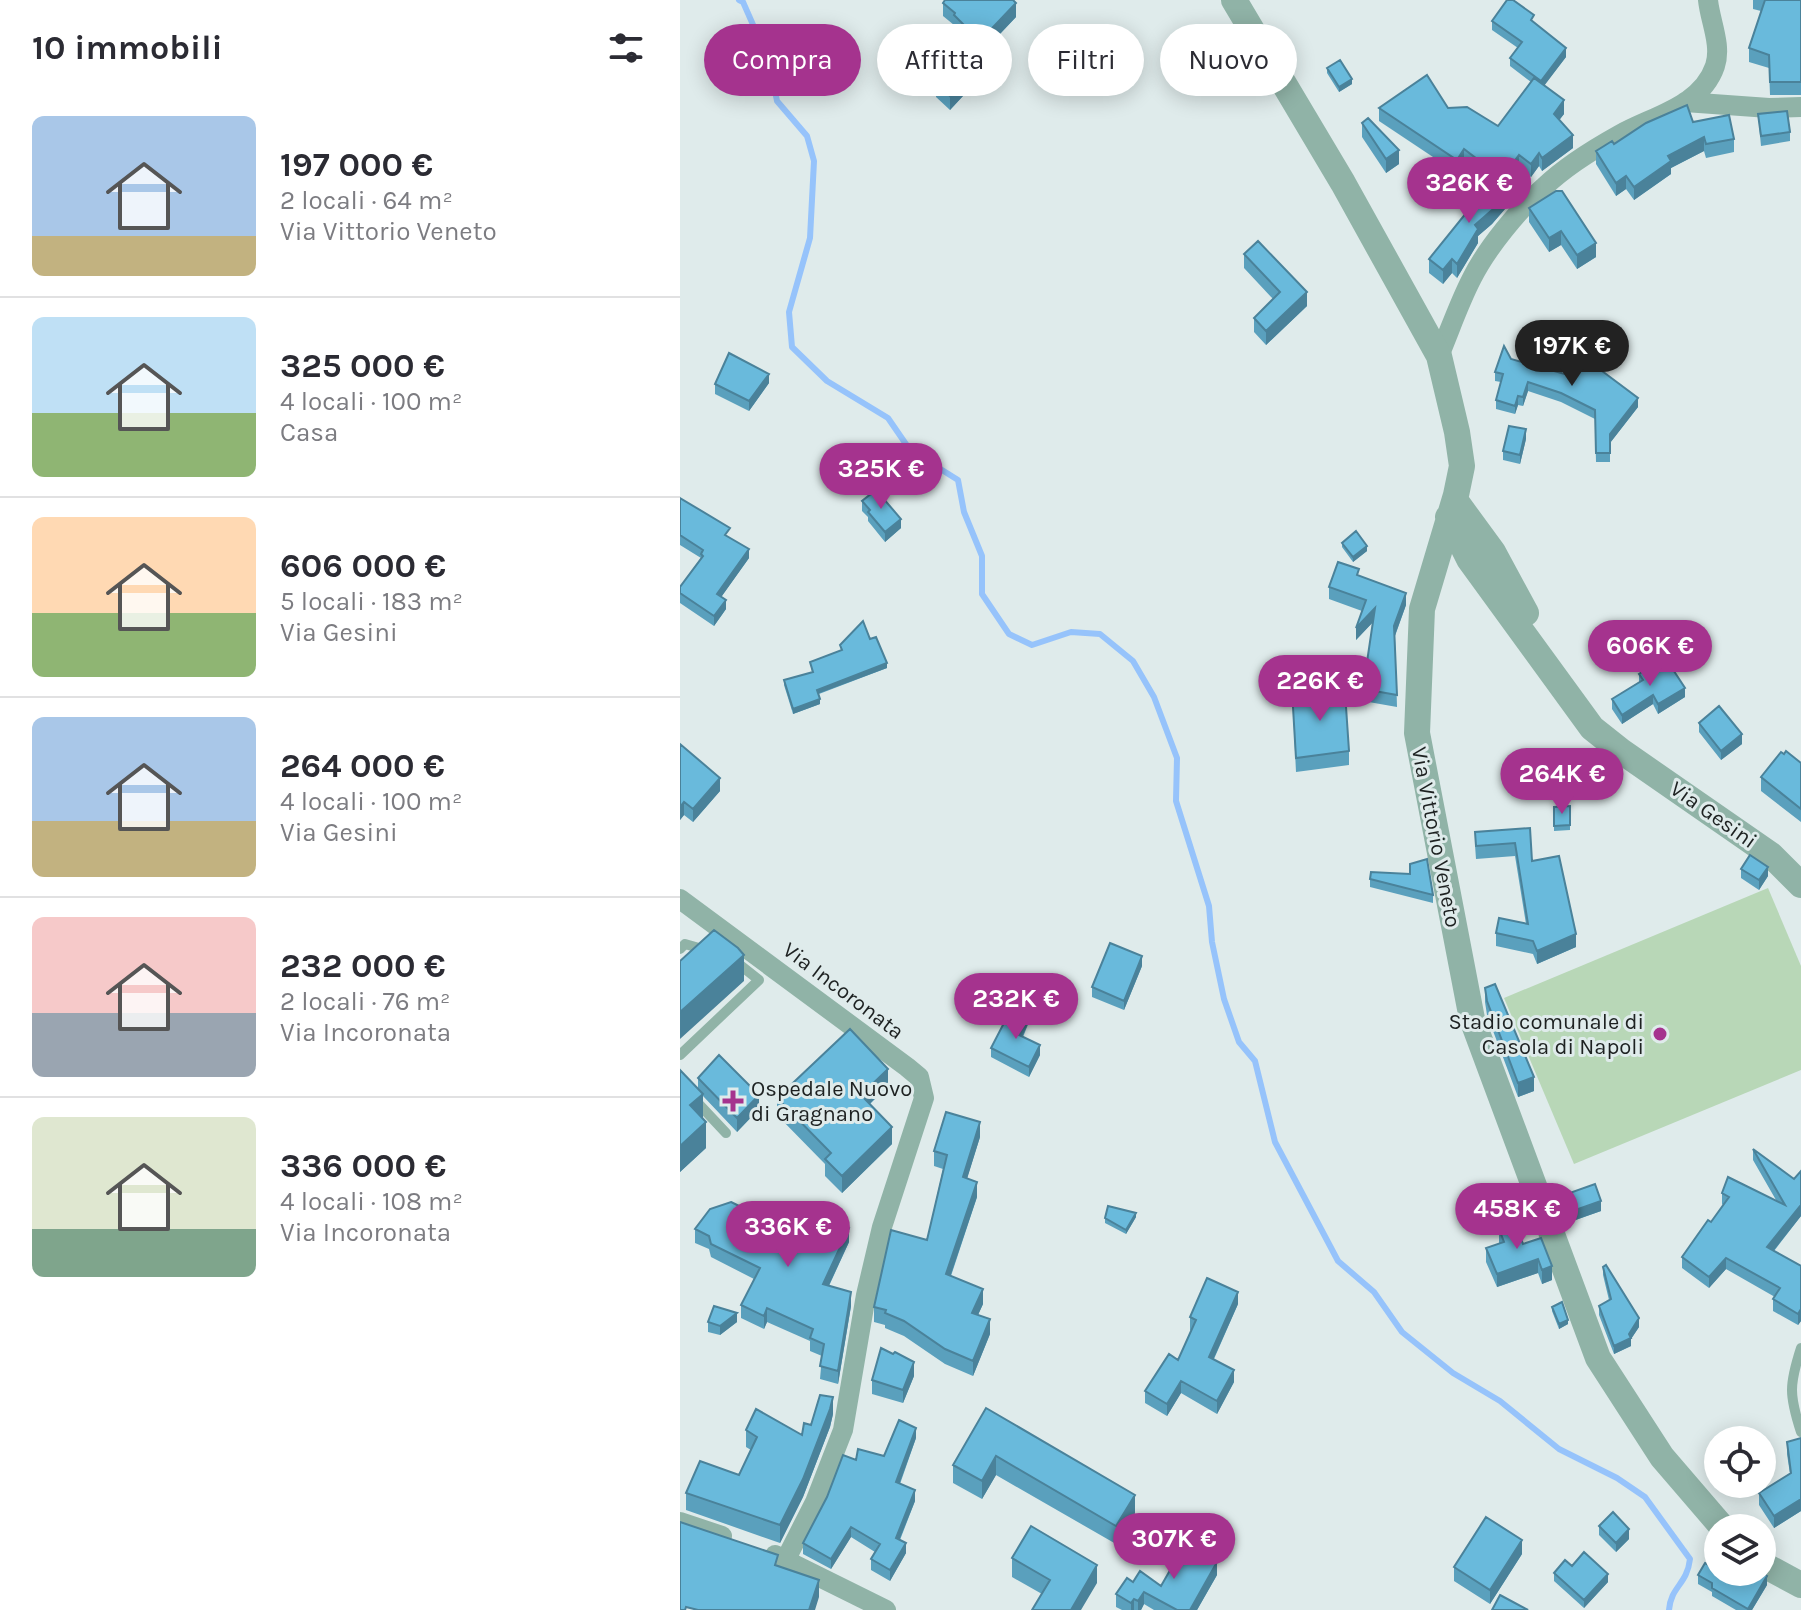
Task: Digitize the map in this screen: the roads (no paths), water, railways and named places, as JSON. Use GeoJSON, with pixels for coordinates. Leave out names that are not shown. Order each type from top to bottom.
{"type":"FeatureCollection","features":[{"type":"Feature","properties":{"kind":"street","name":"Via Vittorio Veneto"},"geometry":{"type":"LineString","coordinates":[[1234,0],[1343,183],[1439,356],[1462,466],[1422,609],[1417,733],[1472,1019],[1598,1358],[1662,1457],[1711,1514]]}},
{"type":"Feature","properties":{"kind":"street"},"geometry":{"type":"LineString","coordinates":[[1439,356],[1473,277],[1487,254],[1543,187],[1585,155],[1623,132],[1696,95],[1716,65],[1717,43],[1708,0]]}},
{"type":"Feature","properties":{"kind":"street"},"geometry":{"type":"LineString","coordinates":[[1685,102],[1801,107]]}},
{"type":"Feature","properties":{"kind":"street"},"geometry":{"type":"LineString","coordinates":[[1462,466],[1493,552],[1519,602],[1621,751]]}},
{"type":"Feature","properties":{"kind":"street"},"geometry":{"type":"LineString","coordinates":[[1452,509],[1493,552]]}},
{"type":"Feature","properties":{"kind":"street","name":"Via Gesini"},"geometry":{"type":"LineString","coordinates":[[1452,509],[1469,559],[1592,728],[1771,855],[1801,885]]}},
{"type":"Feature","properties":{"kind":"street","name":"Via Incoronata"},"geometry":{"type":"LineString","coordinates":[[680,899],[913,1072],[919,1077],[924,1098],[882,1227],[866,1295],[843,1430],[815,1502],[786,1559]]}},
{"type":"Feature","properties":{"kind":"street"},"geometry":{"type":"LineString","coordinates":[[680,1522],[786,1559],[846,1601],[886,1610]]}},
{"type":"Feature","properties":{"kind":"street"},"geometry":{"type":"LineString","coordinates":[[1776,1572],[1801,1585]]}},
{"type":"Feature","properties":{"kind":"lane"},"geometry":{"type":"LineString","coordinates":[[680,949],[685,944],[702,951],[709,946],[720,950],[759,980],[680,1055]]}},
{"type":"Feature","properties":{"kind":"lane"},"geometry":{"type":"LineString","coordinates":[[680,1084],[726,1133]]}},
{"type":"Feature","properties":{"kind":"lane"},"geometry":{"type":"LineString","coordinates":[[1801,1348],[1792,1374],[1791,1400],[1801,1432]]}},
{"type":"Feature","properties":{"kind":"waterway"},"geometry":{"type":"LineString","coordinates":[[739,0],[743,2],[769,61],[777,101],[807,136],[814,161],[810,238],[789,312],[792,347],[827,381],[888,418],[910,450],[958,480],[964,512],[982,556],[982,594],[1009,634],[1032,645],[1071,632],[1100,634],[1133,661],[1154,697],[1177,758],[1176,801],[1209,906],[1212,942],[1224,999],[1239,1042],[1255,1061],[1275,1142],[1338,1261],[1374,1292],[1402,1332],[1453,1373],[1500,1401],[1559,1449],[1617,1478],[1645,1497],[1690,1559],[1669,1610]]}},
{"type":"Feature","properties":{"kind":"place","name":"Stadio comunale di Casola di Napoli"},"geometry":{"type":"Point","coordinates":[1660,1034]}},
{"type":"Feature","properties":{"kind":"place","name":"Ospedale Nuovo di Gragnano"},"geometry":{"type":"Point","coordinates":[733,1101]}}]}
